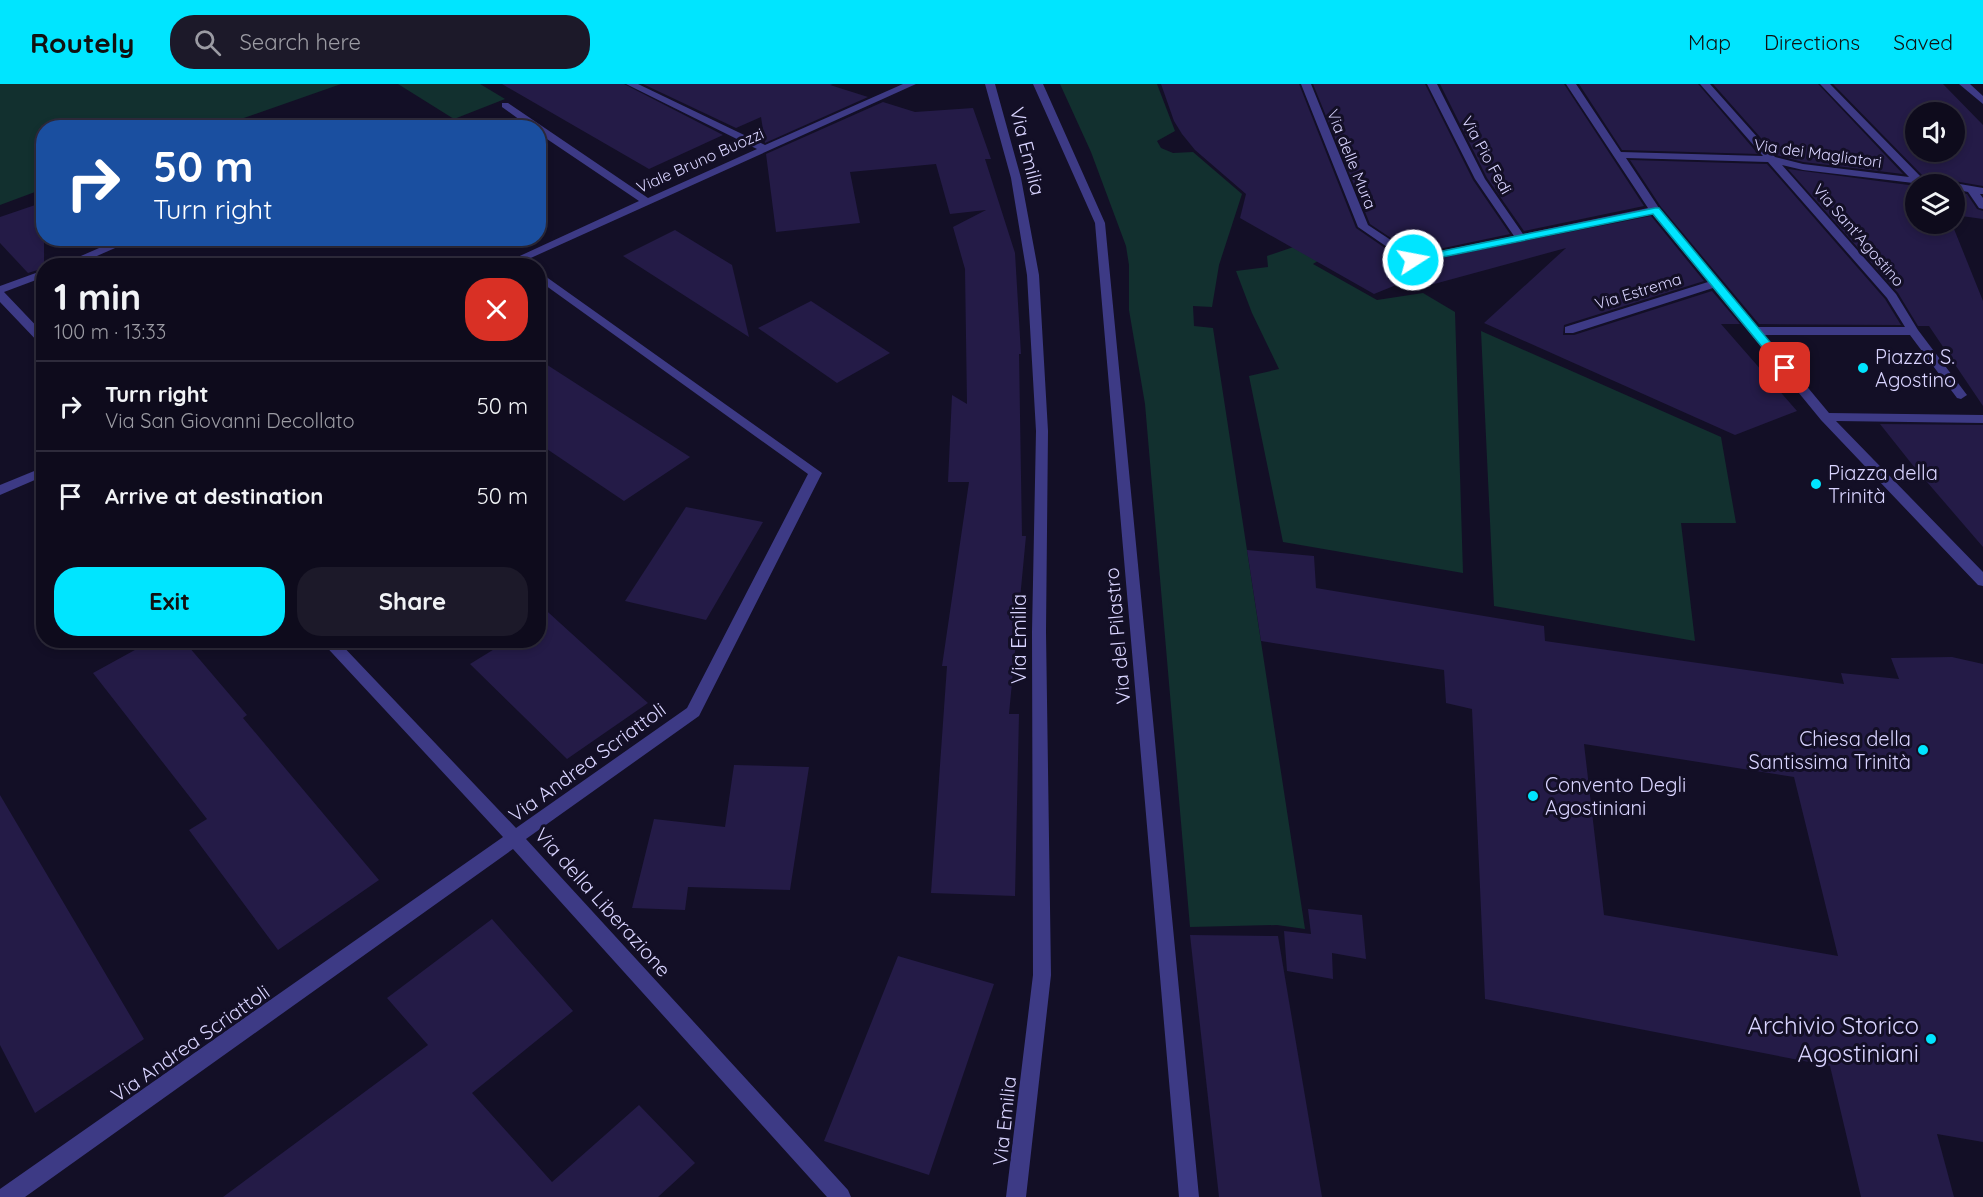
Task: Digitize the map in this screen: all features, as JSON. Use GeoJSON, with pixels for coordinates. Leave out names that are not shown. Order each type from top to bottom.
{"type":"FeatureCollection","features":[{"type":"Feature","properties":{"kind":"street"},"geometry":{"type":"LineString","coordinates":[[631,84],[765,149]]}},
{"type":"Feature","properties":{"kind":"street"},"geometry":{"type":"LineString","coordinates":[[889,84],[907,86]]}},
{"type":"Feature","properties":{"kind":"street","name":"Via Emilia"},"geometry":{"type":"LineString","coordinates":[[990,84],[1016,178],[1033,275],[1042,431],[1039,632],[1042,975],[1016,1197]]}},
{"type":"Feature","properties":{"kind":"street","name":"Via del Pilastro"},"geometry":{"type":"LineString","coordinates":[[1038,84],[1100,223],[1189,1197]]}},
{"type":"Feature","properties":{"kind":"street","name":"Via delle Mura"},"geometry":{"type":"LineString","coordinates":[[1306,84],[1363,227],[1413,260],[1655,210]]}},
{"type":"Feature","properties":{"kind":"street","name":"Via Pio Fedi"},"geometry":{"type":"LineString","coordinates":[[1432,84],[1480,179],[1520,237]]}},
{"type":"Feature","properties":{"kind":"street"},"geometry":{"type":"LineString","coordinates":[[1570,84],[1655,210],[1825,417],[1983,581]]}},
{"type":"Feature","properties":{"kind":"street","name":"Via Sant'Agostino"},"geometry":{"type":"LineString","coordinates":[[1705,84],[1892,296],[1913,331],[1961,395]]}},
{"type":"Feature","properties":{"kind":"street"},"geometry":{"type":"LineString","coordinates":[[1825,84],[1912,174]]}},
{"type":"Feature","properties":{"kind":"street"},"geometry":{"type":"LineString","coordinates":[[1964,84],[1983,101]]}},
{"type":"Feature","properties":{"kind":"street","name":"Viale Bruno Buozzi"},"geometry":{"type":"LineString","coordinates":[[530,258],[647,202],[907,86]]}},
{"type":"Feature","properties":{"kind":"street"},"geometry":{"type":"LineString","coordinates":[[505,105],[527,120]]}},
{"type":"Feature","properties":{"kind":"street"},"geometry":{"type":"LineString","coordinates":[[546,133],[647,202]]}},
{"type":"Feature","properties":{"kind":"street","name":"Via dei Magliatori"},"geometry":{"type":"LineString","coordinates":[[1617,155],[1769,159],[1803,167],[1905,179]]}},
{"type":"Feature","properties":{"kind":"street"},"geometry":{"type":"LineString","coordinates":[[1977,190],[1983,206]]}},
{"type":"Feature","properties":{"kind":"street"},"geometry":{"type":"LineString","coordinates":[[83,258],[114,246]]}},
{"type":"Feature","properties":{"kind":"street"},"geometry":{"type":"LineString","coordinates":[[0,290],[36,276]]}},
{"type":"Feature","properties":{"kind":"street","name":"Via Andrea Scriattoli"},"geometry":{"type":"LineString","coordinates":[[7,1197],[693,712],[814,473],[546,280]]}},
{"type":"Feature","properties":{"kind":"street","name":"Via Estrema"},"geometry":{"type":"LineString","coordinates":[[1569,330],[1718,284]]}},
{"type":"Feature","properties":{"kind":"street"},"geometry":{"type":"LineString","coordinates":[[0,296],[36,333]]}},
{"type":"Feature","properties":{"kind":"street"},"geometry":{"type":"LineString","coordinates":[[1755,331],[1913,331]]}},
{"type":"Feature","properties":{"kind":"street"},"geometry":{"type":"LineString","coordinates":[[1825,417],[1983,419]]}},
{"type":"Feature","properties":{"kind":"street"},"geometry":{"type":"LineString","coordinates":[[0,490],[36,474]]}},
{"type":"Feature","properties":{"kind":"street","name":"Via della Liberazione"},"geometry":{"type":"LineString","coordinates":[[335,648],[515,839],[841,1197]]}},
{"type":"Feature","properties":{"kind":"green space"},"geometry":{"type":"Polygon","coordinates":[[[0,84],[341,84],[238,120],[36,120],[36,192],[0,205],[0,84]]]}},
{"type":"Feature","properties":{"kind":"green space"},"geometry":{"type":"Polygon","coordinates":[[[398,84],[480,84],[505,99],[454,119],[398,84]]]}},
{"type":"Feature","properties":{"kind":"green space"},"geometry":{"type":"Polygon","coordinates":[[[1060,84],[1157,84],[1175,131],[1157,141],[1161,148],[1173,153],[1193,152],[1242,194],[1219,265],[1212,307],[1193,306],[1194,326],[1213,328],[1305,929],[1277,925],[1190,927],[1145,404],[1129,310],[1129,265],[1126,246],[1091,152],[1060,84]]]}},
{"type":"Feature","properties":{"kind":"green space"},"geometry":{"type":"Polygon","coordinates":[[[1323,237],[1327,255],[1313,264],[1377,300],[1423,293],[1455,312],[1463,573],[1283,542],[1249,376],[1279,369],[1252,313],[1236,271],[1268,267],[1267,256],[1323,237]]]}},
{"type":"Feature","properties":{"kind":"green space"},"geometry":{"type":"Polygon","coordinates":[[[1481,331],[1721,437],[1736,523],[1681,523],[1695,641],[1494,606],[1481,331]]]}},
{"type":"Feature","properties":{"kind":"building"},"geometry":{"type":"Polygon","coordinates":[[[502,84],[624,84],[723,135],[649,169],[502,84]]]}},
{"type":"Feature","properties":{"kind":"building"},"geometry":{"type":"Polygon","coordinates":[[[643,84],[833,84],[830,85],[868,97],[765,143],[761,117],[736,128],[643,84]]]}},
{"type":"Feature","properties":{"kind":"building"},"geometry":{"type":"Polygon","coordinates":[[[1161,84],[1299,84],[1356,228],[1408,264],[1651,216],[1704,281],[1564,325],[1563,335],[1574,335],[1712,291],[1740,324],[1721,324],[1797,411],[1735,435],[1484,323],[1566,248],[1412,290],[1401,283],[1374,294],[1240,218],[1246,194],[1195,150],[1182,134],[1174,121],[1161,84]]]}},
{"type":"Feature","properties":{"kind":"building"},"geometry":{"type":"Polygon","coordinates":[[[1313,84],[1425,84],[1473,180],[1510,234],[1415,254],[1370,224],[1313,84]]]}},
{"type":"Feature","properties":{"kind":"building"},"geometry":{"type":"Polygon","coordinates":[[[1440,84],[1564,84],[1644,206],[1524,231],[1487,178],[1440,84]]]}},
{"type":"Feature","properties":{"kind":"building"},"geometry":{"type":"Polygon","coordinates":[[[1579,84],[1698,84],[1758,154],[1622,150],[1579,84]]]}},
{"type":"Feature","properties":{"kind":"building"},"geometry":{"type":"Polygon","coordinates":[[[1713,84],[1818,84],[1903,174],[1803,162],[1776,155],[1713,84]]]}},
{"type":"Feature","properties":{"kind":"building"},"geometry":{"type":"Polygon","coordinates":[[[1833,84],[1943,84],[1961,102],[1905,102],[1905,158],[1833,84]]]}},
{"type":"Feature","properties":{"kind":"building"},"geometry":{"type":"Polygon","coordinates":[[[883,102],[915,112],[973,108],[991,159],[985,159],[1015,253],[1021,354],[1019,354],[1022,536],[1026,536],[1009,714],[1019,714],[1015,896],[931,893],[947,666],[942,666],[969,482],[948,482],[952,395],[967,404],[965,269],[953,227],[986,210],[950,214],[936,164],[850,172],[860,223],[776,232],[766,154],[883,102]]]}},
{"type":"Feature","properties":{"kind":"building"},"geometry":{"type":"Polygon","coordinates":[[[1965,107],[1983,125],[1983,186],[1965,183],[1965,174],[1921,174],[1909,162],[1965,162],[1965,107]]]}},
{"type":"Feature","properties":{"kind":"building"},"geometry":{"type":"Polygon","coordinates":[[[1630,160],[1767,164],[1885,299],[1901,325],[1759,324],[1661,207],[1630,160]]]}},
{"type":"Feature","properties":{"kind":"building"},"geometry":{"type":"Polygon","coordinates":[[[1788,169],[1905,185],[1905,234],[1956,234],[1983,301],[1983,406],[1929,326],[1918,326],[1898,293],[1788,169]]]}},
{"type":"Feature","properties":{"kind":"building"},"geometry":{"type":"Polygon","coordinates":[[[1965,194],[1977,209],[1983,211],[1983,219],[1965,217],[1965,194]]]}},
{"type":"Feature","properties":{"kind":"building"},"geometry":{"type":"Polygon","coordinates":[[[36,205],[36,246],[44,246],[44,258],[36,258],[36,270],[28,273],[0,243],[0,217],[36,205]]]}},
{"type":"Feature","properties":{"kind":"building"},"geometry":{"type":"Polygon","coordinates":[[[675,230],[732,265],[749,337],[623,256],[675,230]]]}},
{"type":"Feature","properties":{"kind":"building"},"geometry":{"type":"Polygon","coordinates":[[[811,301],[890,353],[837,383],[758,328],[811,301]]]}},
{"type":"Feature","properties":{"kind":"building"},"geometry":{"type":"Polygon","coordinates":[[[546,364],[690,457],[624,501],[546,448],[546,364]]]}},
{"type":"Feature","properties":{"kind":"building"},"geometry":{"type":"Polygon","coordinates":[[[1880,424],[1983,425],[1983,547],[1915,468],[1880,424]]]}},
{"type":"Feature","properties":{"kind":"building"},"geometry":{"type":"Polygon","coordinates":[[[686,507],[763,522],[706,620],[625,601],[686,507]]]}},
{"type":"Feature","properties":{"kind":"building","name":"Convento Degli Agostiniani"},"geometry":{"type":"Polygon","coordinates":[[[1247,550],[1314,556],[1316,588],[1544,626],[1545,641],[1844,684],[1841,673],[1899,679],[1891,658],[1952,657],[1983,664],[1983,1142],[1937,1134],[1954,1197],[1861,1197],[1830,1066],[1485,999],[1472,709],[1446,703],[1444,670],[1261,641],[1247,550]],[[1584,744],[1604,915],[1838,956],[1794,777],[1584,744]]]}},
{"type":"Feature","properties":{"kind":"building"},"geometry":{"type":"Polygon","coordinates":[[[546,610],[648,703],[567,759],[470,664],[496,648],[546,648],[546,610]]]}},
{"type":"Feature","properties":{"kind":"building"},"geometry":{"type":"Polygon","coordinates":[[[138,648],[190,648],[247,715],[243,718],[379,880],[278,950],[189,830],[207,819],[93,673],[138,648]]]}},
{"type":"Feature","properties":{"kind":"building"},"geometry":{"type":"Polygon","coordinates":[[[734,765],[809,767],[790,890],[688,887],[685,910],[632,908],[654,819],[725,827],[734,765]]]}},
{"type":"Feature","properties":{"kind":"building"},"geometry":{"type":"Polygon","coordinates":[[[0,795],[144,1039],[35,1113],[0,1045],[0,795]]]}},
{"type":"Feature","properties":{"kind":"building"},"geometry":{"type":"Polygon","coordinates":[[[1308,909],[1362,915],[1366,959],[1332,953],[1333,979],[1287,971],[1284,931],[1311,934],[1308,909]]]}},
{"type":"Feature","properties":{"kind":"building"},"geometry":{"type":"Polygon","coordinates":[[[492,919],[573,1011],[472,1093],[552,1182],[639,1105],[695,1163],[658,1197],[223,1197],[428,1045],[387,998],[492,919]]]}},
{"type":"Feature","properties":{"kind":"building"},"geometry":{"type":"Polygon","coordinates":[[[1190,935],[1278,936],[1322,1197],[1219,1197],[1190,935]]]}},
{"type":"Feature","properties":{"kind":"building"},"geometry":{"type":"Polygon","coordinates":[[[898,956],[994,984],[929,1175],[824,1141],[898,956]]]}},
{"type":"Feature","properties":{"kind":"place","name":"Piazza S. Agostino"},"geometry":{"type":"Point","coordinates":[1863,368]}},
{"type":"Feature","properties":{"kind":"place","name":"Piazza della Trinità"},"geometry":{"type":"Point","coordinates":[1816,484]}},
{"type":"Feature","properties":{"kind":"place","name":"Chiesa della Santissima Trinità"},"geometry":{"type":"Point","coordinates":[1923,750]}},
{"type":"Feature","properties":{"kind":"place","name":"Convento Degli Agostiniani"},"geometry":{"type":"Point","coordinates":[1533,796]}},
{"type":"Feature","properties":{"kind":"place","name":"Archivio Storico Agostiniani"},"geometry":{"type":"Point","coordinates":[1931,1039]}},
{"type":"Feature","properties":{"kind":"route"},"geometry":{"type":"LineString","coordinates":[[1413,260],[1655,210],[1785,368]]}}]}
